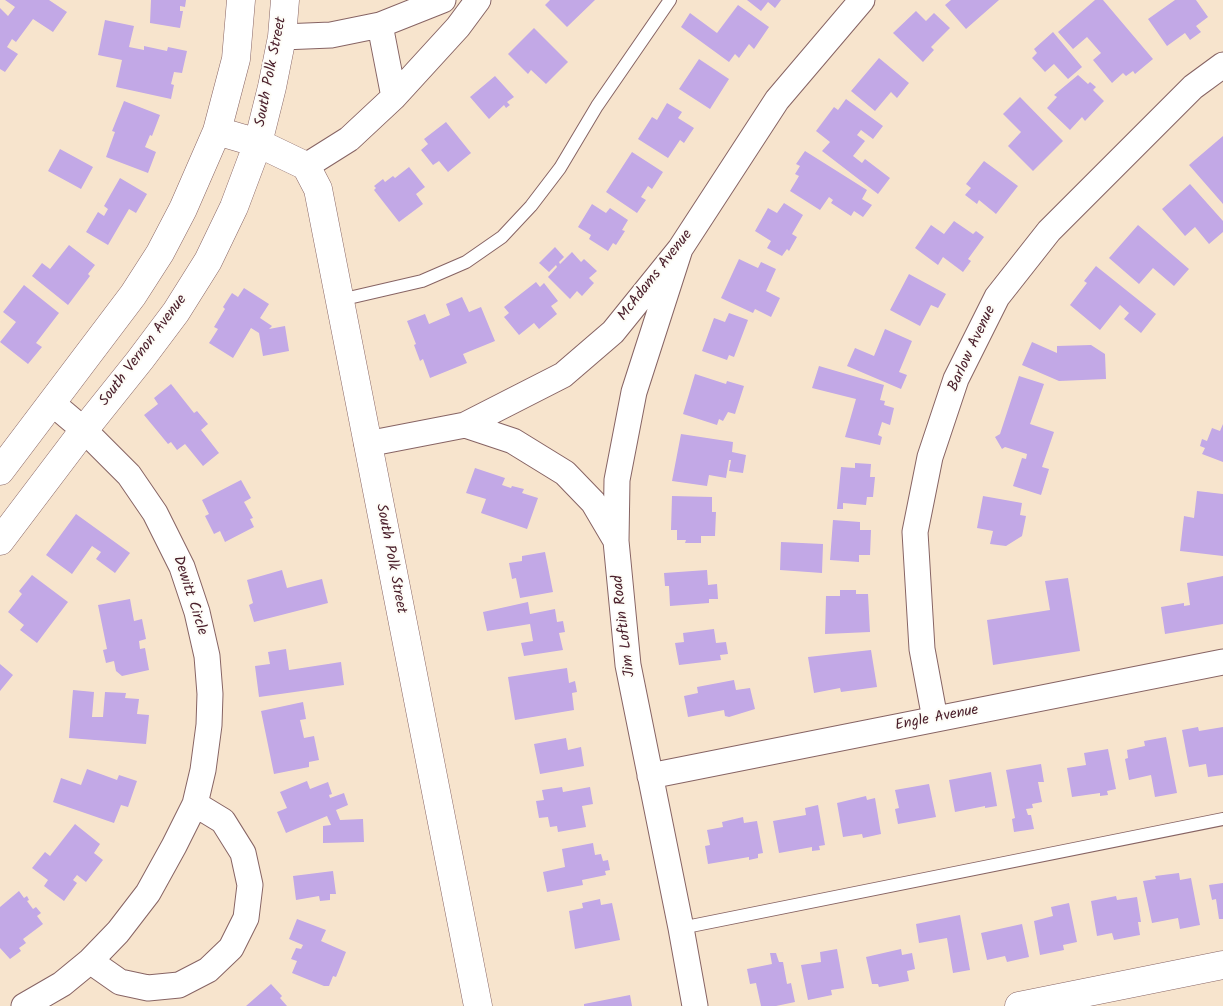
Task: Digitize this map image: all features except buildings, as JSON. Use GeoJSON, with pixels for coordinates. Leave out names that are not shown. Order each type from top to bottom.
{"type":"FeatureCollection","features":[{"type":"Feature","properties":{"kind":"main road"},"geometry":{"type":"LineString","coordinates":[[0,471],[133,295],[160,254],[183,209],[217,131],[236,59],[241,0]]}},
{"type":"Feature","properties":{"kind":"main road","name":"South Polk Street"},"geometry":{"type":"LineString","coordinates":[[258,143],[282,37],[285,0]]}},
{"type":"Feature","properties":{"kind":"main road","name":"South Polk Street"},"geometry":{"type":"LineString","coordinates":[[217,131],[258,143],[306,166],[318,189],[478,1006]]}},
{"type":"Feature","properties":{"kind":"main road","name":"South Vernon Avenue"},"geometry":{"type":"LineString","coordinates":[[0,541],[176,312],[208,261],[234,207],[258,143]]}},
{"type":"Feature","properties":{"kind":"main road"},"geometry":{"type":"LineString","coordinates":[[1019,1006],[1076,1000],[1223,966]]}},
{"type":"Feature","properties":{"kind":"street"},"geometry":{"type":"LineString","coordinates":[[282,37],[331,36],[380,25],[443,0]]}},
{"type":"Feature","properties":{"kind":"street"},"geometry":{"type":"LineString","coordinates":[[306,166],[350,139],[394,97],[458,27],[478,0]]}},
{"type":"Feature","properties":{"kind":"street","name":"McAdams Avenue"},"geometry":{"type":"LineString","coordinates":[[368,444],[465,425],[563,375],[613,332],[680,249],[777,100],[862,0]]}},
{"type":"Feature","properties":{"kind":"street"},"geometry":{"type":"LineString","coordinates":[[380,25],[394,97]]}},
{"type":"Feature","properties":{"kind":"street","name":"Barlow Avenue"},"geometry":{"type":"LineString","coordinates":[[936,719],[922,649],[915,532],[930,456],[956,379],[997,297],[1049,231],[1193,87],[1223,65]]}},
{"type":"Feature","properties":{"kind":"street","name":"Jim Loftin Road"},"geometry":{"type":"LineString","coordinates":[[680,249],[634,392],[617,480],[616,541],[628,665],[695,1006]]}},
{"type":"Feature","properties":{"kind":"street","name":"Dewitt Circle"},"geometry":{"type":"LineString","coordinates":[[24,1006],[62,984],[90,961],[118,932],[148,893],[195,804],[203,770],[209,725],[210,694],[206,656],[197,612],[182,567],[155,513],[129,475],[84,430],[52,403]]}},
{"type":"Feature","properties":{"kind":"street"},"geometry":{"type":"LineString","coordinates":[[465,425],[513,441],[565,473],[593,502],[616,541]]}},
{"type":"Feature","properties":{"kind":"street","name":"Engle Avenue"},"geometry":{"type":"LineString","coordinates":[[650,776],[1223,662]]}},
{"type":"Feature","properties":{"kind":"street"},"geometry":{"type":"LineString","coordinates":[[90,961],[120,982],[148,988],[179,985],[208,970],[231,948],[246,918],[250,885],[243,853],[223,821],[195,804]]}},
{"type":"Feature","properties":{"kind":"lane"},"geometry":{"type":"LineString","coordinates":[[340,300],[422,281],[466,262],[502,237],[531,206],[560,168],[597,106],[670,0]]}},
{"type":"Feature","properties":{"kind":"lane"},"geometry":{"type":"LineString","coordinates":[[681,928],[1223,819]]}}]}
